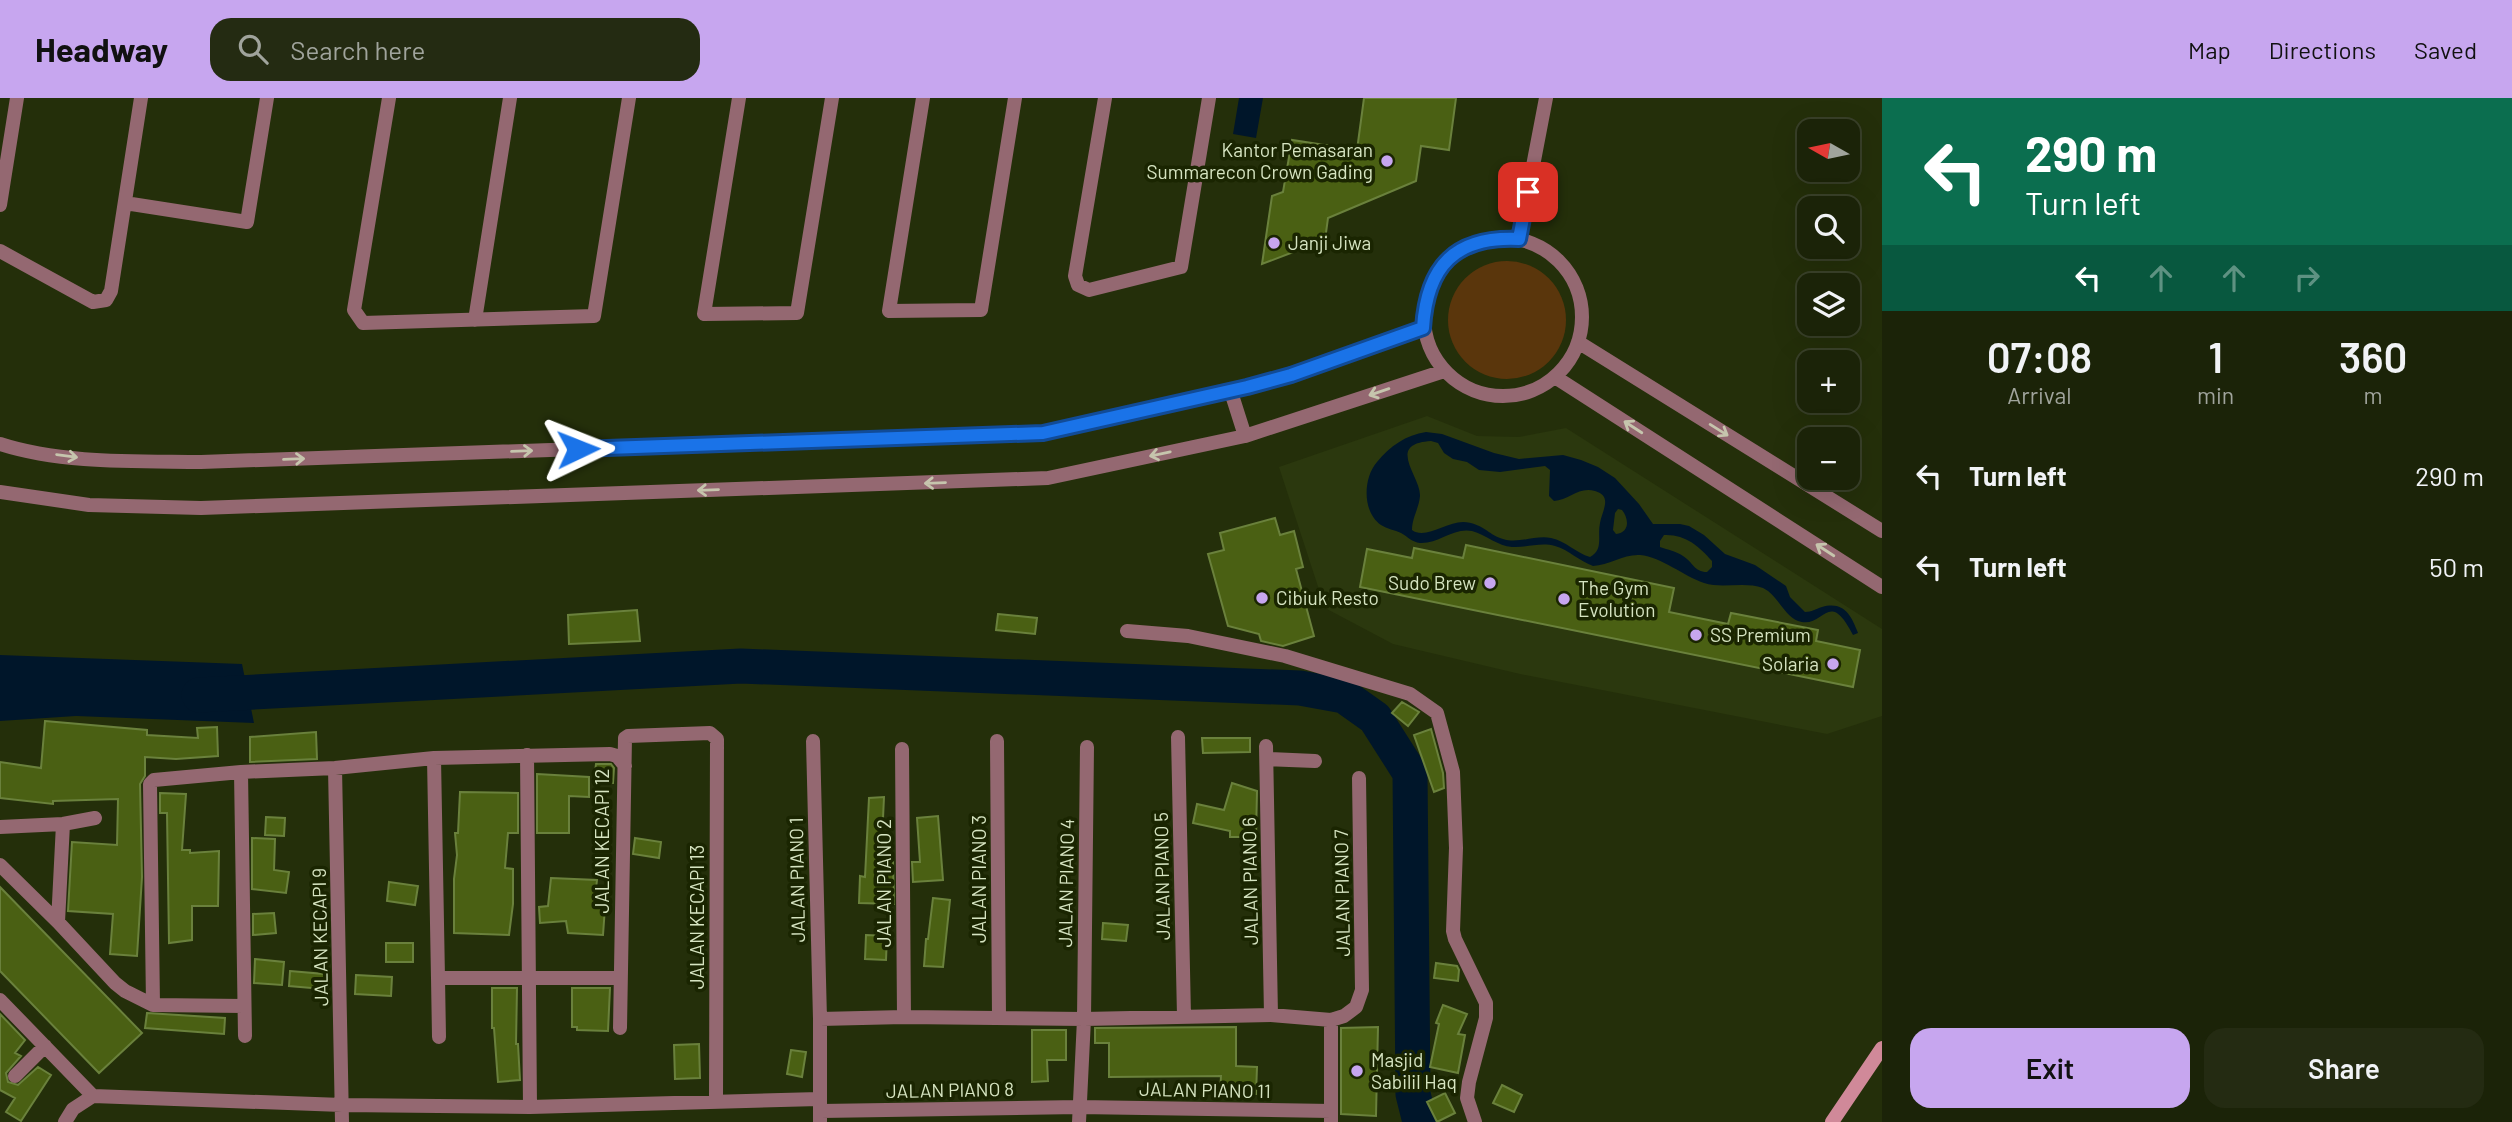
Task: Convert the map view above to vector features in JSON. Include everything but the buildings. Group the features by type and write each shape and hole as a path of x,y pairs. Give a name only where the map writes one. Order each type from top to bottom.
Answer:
{"street":[{"path":"0,205 17,98"},
{"path":"0,251 93,302 106,300 111,291 141,98"},
{"path":"125,203 247,222 267,98"},
{"path":"389,98 354,310 363,323 594,316 629,98"},
{"path":"475,320 510,98"},
{"path":"739,98 704,314 796,313 832,98"},
{"path":"923,98 889,311 981,310 1015,98"},
{"path":"1105,98 1075,276 1078,285 1089,290 1181,267 1209,98"},
{"path":"1519,239 1546,98"},
{"path":"1494,237 1519,239 1544,248 1564,266 1577,289 1583,315 1578,342 1569,361 1555,377 1529,393 1498,397 1468,389 1444,371 1431,351 1423,328 1424,303 1433,279 1448,259 1469,244 1494,237"},
{"path":"0,444 13,449 93,460 201,463 1043,433 1231,392 1291,375 1423,328"},
{"path":"1578,342 1882,531"},
{"path":"0,492 89,505 201,508 1048,478 1245,436 1444,371"},
{"path":"1555,377 1882,587"},
{"path":"1231,392 1245,436"},
{"path":"1127,631 1188,636 1285,656 1410,694 1437,713 1453,772 1456,848 1453,931 1486,1003 1486,1018 1468,1082 1467,1098 1475,1122"},
{"name":"JALAN KECAPI 13","path":"625,766 624,741 628,736 713,734 717,738 716,1101"},
{"name":"JALAN PIANO 5","path":"1178,737 1184,1016"},
{"name":"JALAN PIANO 1","path":"813,741 820,1111"},
{"name":"JALAN PIANO 3","path":"997,741 999,1017"},
{"name":"JALAN PIANO 4","path":"1079,1122 1087,747"},
{"name":"JALAN PIANO 2","path":"902,749 904,1017"},
{"name":"JALAN PIANO 6","path":"1271,1015 1266,753 1315,761"},
{"name":"JALAN KECAPI 12","path":"153,1004 150,784 154,780 241,772 335,768 434,758 610,754 617,756 625,766 621,1028"},
{"path":"527,755 530,1107"},
{"path":"434,758 439,1037"},
{"name":"JALAN KECAPI 9","path":"335,768 342,1122"},
{"path":"241,772 244,1036"},
{"name":"JALAN PIANO 7","path":"1331,1020 1344,1016 1356,1007 1362,990 1359,778"},
{"path":"0,827 63,824 94,818"},
{"path":"58,922 63,824"},
{"path":"0,865 125,991 153,1004 244,1006"},
{"path":"438,978 620,978"},
{"path":"0,1000 93,1096 73,1109 65,1122"},
{"path":"820,1019 1083,1019 1271,1015 1331,1020 1331,1116"},
{"path":"15,1076 45,1046"},
{"path":"1832,1122 1882,1048"},
{"name":"JALAN PIANO 8","path":"93,1096 342,1105 530,1107 716,1101 820,1111 1079,1107"},
{"name":"JALAN PIANO 11","path":"1079,1107 1331,1116"}],"shaded area":[{"path":"1507,261 1530,266 1549,278 1561,297 1566,320 1561,343 1549,362 1530,374 1507,379 1484,374 1465,362 1453,343 1448,320 1453,297 1465,278 1484,266"},
{"path":"1427,416 1477,436 1519,437 1566,428 1882,629 1882,716 1827,734 1520,674 1393,644 1325,608 1279,467"}],"water":[{"path":"1239,98 1263,98 1256,138 1233,134"},
{"path":"1426,432 1442,434 1519,459 1563,455 1598,467 1615,478 1653,524 1689,526 1704,535 1725,554 1755,565 1786,586 1790,597 1805,612 1830,606 1846,611 1858,633 1853,635 1838,613 1831,611 1814,620 1798,621 1763,588 1704,583 1648,556 1628,556 1593,566 1555,546 1507,546 1465,530 1427,543 1415,542 1375,519 1368,504 1367,486 1372,469 1387,451 1399,442","holes":["1417,443 1438,443 1444,453 1453,459 1467,462 1479,470 1500,472 1545,466 1550,470 1549,496 1554,501 1584,490 1600,493 1604,496 1605,504 1597,551 1590,557 1551,538 1509,540 1475,524 1463,522 1423,533 1412,530 1420,496 1408,454 1410,448","1618,509 1622,510 1627,521 1624,531 1616,534 1613,530","1664,535 1685,539 1697,546 1712,561 1712,567 1707,572 1699,570 1680,554 1660,547"]},
{"path":"0,655 242,664 254,723 76,716 0,721"}],"waterway":[{"path":"199,695 741,666 1300,688 1344,696 1375,718 1410,773 1413,1094 1420,1122"}],"place":[{"name":"Kantor Pemasaran Summarecon Crown Gading","path":"1387,161"},
{"name":"Janji Jiwa","path":"1274,243"},
{"name":"Sudo Brew","path":"1490,583"},
{"name":"Cibiuk Resto","path":"1262,598"},
{"name":"The Gym Evolution","path":"1564,599"},
{"name":"SS Premium","path":"1696,635"},
{"name":"Solaria","path":"1833,664"},
{"name":"Masjid Sabilil Haq","path":"1357,1071"}],"route":[{"path":"578,449 1043,433 1231,392 1291,375 1423,328 1424,303 1433,279 1448,259 1469,244 1494,237 1519,239 1528,192"}]}
